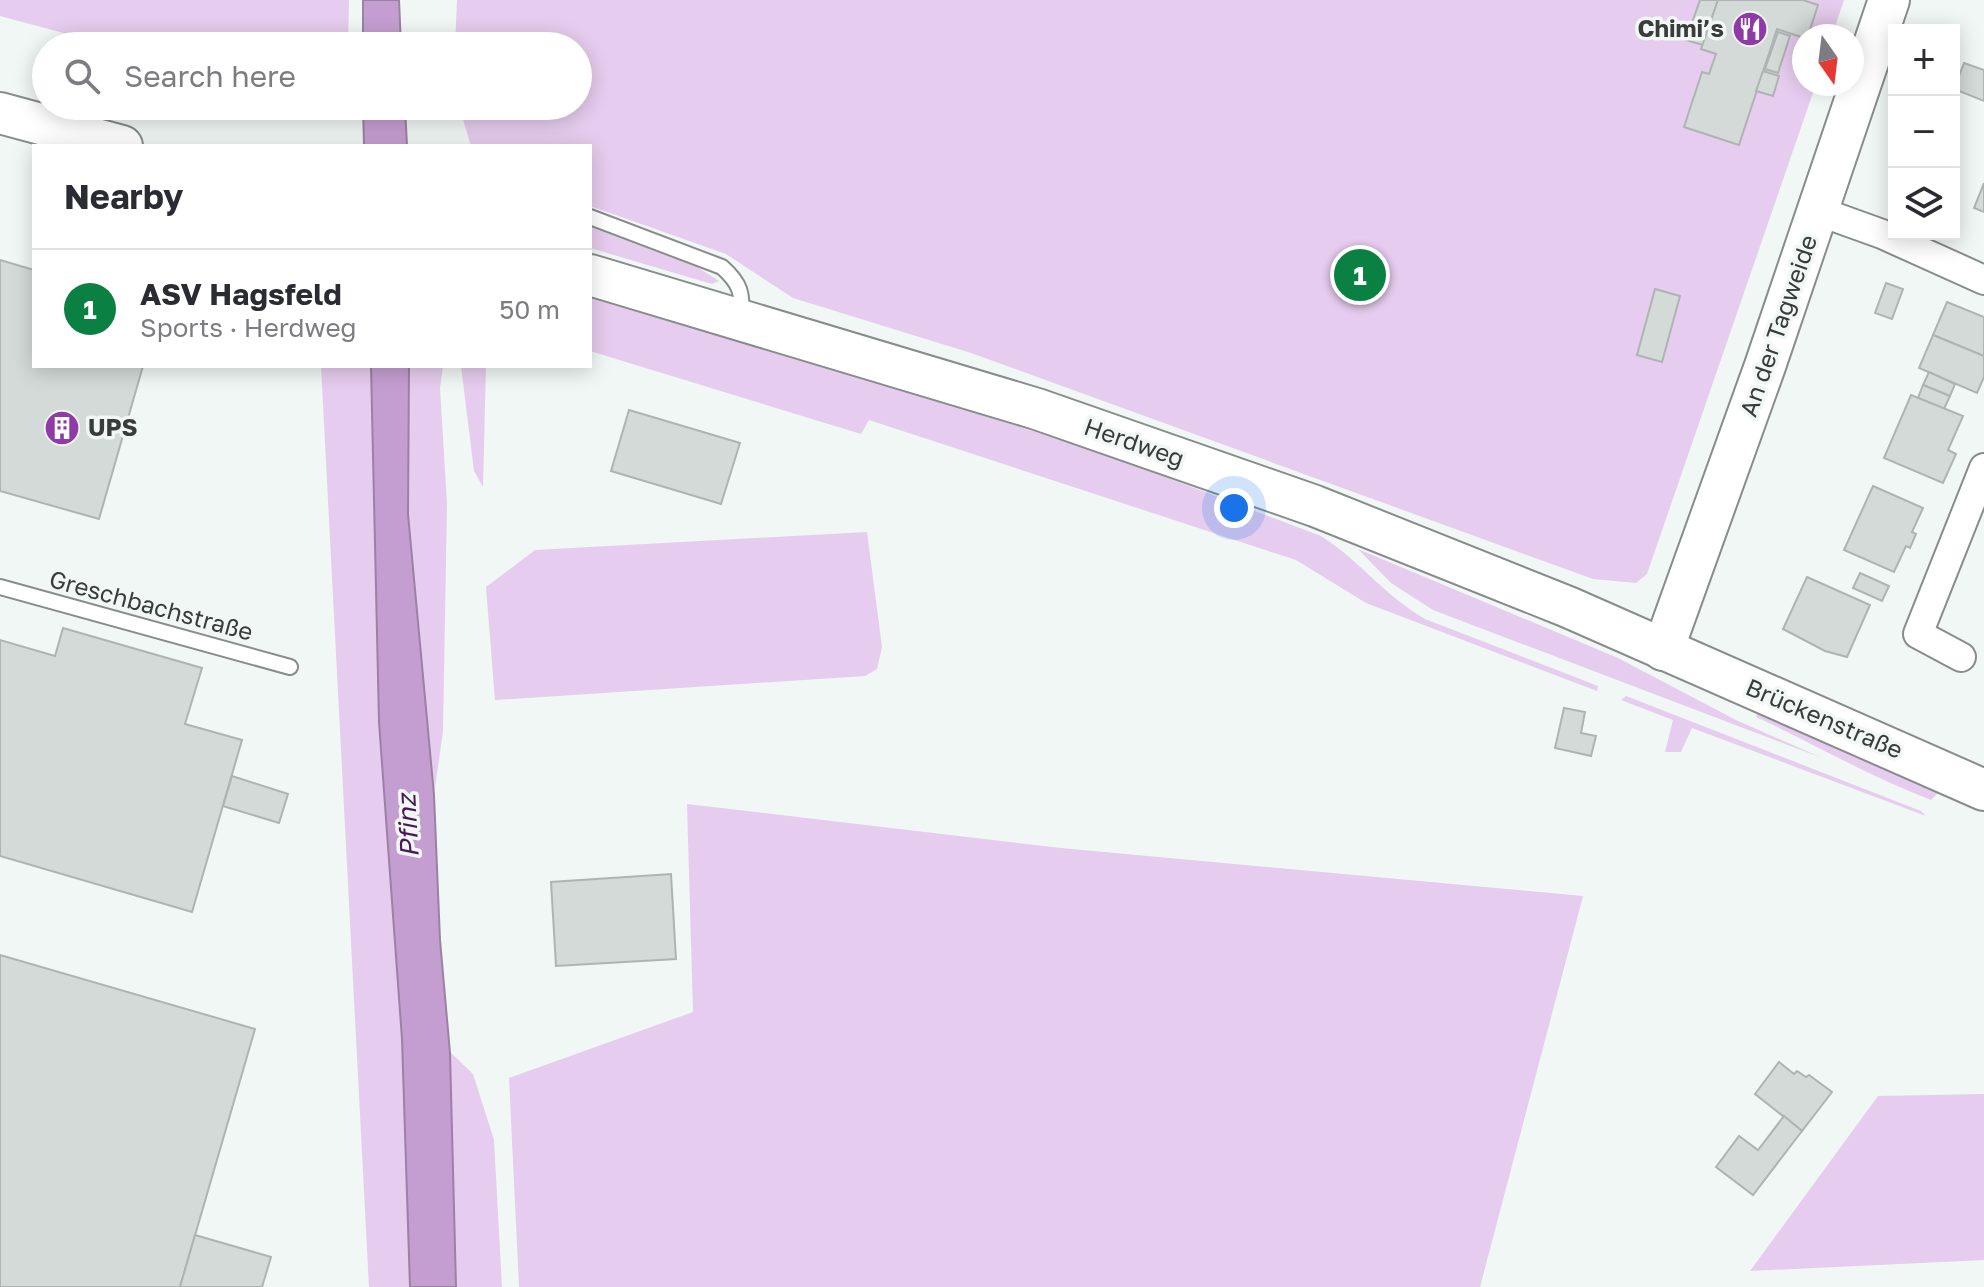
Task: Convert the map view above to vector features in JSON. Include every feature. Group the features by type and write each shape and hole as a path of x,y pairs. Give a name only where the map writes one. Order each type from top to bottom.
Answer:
{"main road":[{"name":"An der Tagweide","path":"1663,650 1889,0"},
{"path":"0,113 115,144"},
{"name":"Herdweg","path":"592,276 741,317 1037,409 1315,506 1568,607 1663,650"},
{"name":"Brückenstraße","path":"1663,650 1984,790"}],"street":[{"path":"1818,211 1882,234 1984,280"},
{"path":"1961,657 1918,634 1984,468"}],"lane":[{"path":"592,218 722,267 739,282 743,296 741,317"},
{"name":"Greschbachstraße","path":"0,587 290,667"}],"shaded area":[{"path":"0,0 349,0 348,32 60,32 0,16"},
{"path":"457,0 1844,0 1836,24 1792,24 1792,96 1812,96 1647,574 1636,583 1593,579 971,353 793,298 726,254 592,207 592,144 470,144 463,120 592,120 592,32 456,32"},
{"path":"592,228 697,267 719,281 712,284 592,249"},
{"path":"592,298 881,382 1118,459 1321,536 1397,600 1425,619 1598,686 1597,691 1366,603 1296,560 869,420 861,434 592,352"},
{"path":"321,368 443,368 440,388 447,504 443,731 434,795 440,940 450,1052 473,1074 494,1140 502,1287 369,1287"},
{"path":"461,368 486,368 483,487 474,471"},
{"path":"867,532 882,647 877,669 865,676 495,700 486,587 535,550"},
{"path":"1358,549 1618,658 1736,720 1822,758 1433,610 1391,583"},
{"path":"1626,696 1921,811 1926,816 1692,728 1681,752 1665,752 1673,720 1621,700"},
{"path":"1757,714 1918,777 1938,793 1931,800 1908,791 1756,717"},
{"path":"687,804 1061,848 1583,896 1480,1287 519,1287 509,1078 693,1012"},
{"path":"1984,1094 1984,1260 1750,1271 1878,1096"}],"water":[{"path":"363,0 399,0 400,32 363,32"},
{"path":"363,120 406,120 407,144 364,144"},
{"name":"Pfinz","path":"371,368 409,368 408,514 434,795 440,940 450,1053 456,1287 410,1287 402,1039 379,722"}],"building":[{"path":"1700,0 1718,0 1703,45 1686,40"},
{"path":"1718,0 1803,0 1818,5 1812,24 1792,24 1792,34 1777,29 1739,145 1684,127 1702,72 1709,74 1716,54 1701,49"},
{"path":"1778,32 1790,36 1778,73 1765,69"},
{"path":"1964,63 1984,70 1984,101 1960,91 1960,73"},
{"path":"1763,71 1779,76 1773,96 1756,91"},
{"path":"1984,183 1984,212 1974,208"},
{"name":"UPS","path":"0,260 32,269 32,368 142,368 99,519 0,491"},
{"path":"1886,283 1903,289 1892,319 1875,313"},
{"path":"1655,289 1680,296 1662,362 1637,355"},
{"path":"1947,302 1984,317 1984,356 1933,335"},
{"path":"1933,335 1984,356 1984,377 1977,393 1919,368"},
{"path":"1929,372 1955,384 1950,396 1923,385"},
{"path":"1923,385 1950,396 1944,409 1918,398"},
{"path":"1911,395 1963,416 1948,450 1956,454 1943,483 1884,458"},
{"path":"629,410 740,443 721,504 611,471"},
{"path":"1873,486 1923,508 1912,532 1916,534 1910,548 1906,546 1894,572 1844,550"},
{"path":"1860,573 1889,586 1882,601 1853,588"},
{"path":"1807,577 1870,605 1847,657 1825,651 1783,629"},
{"path":"63,628 202,668 185,724 242,740 192,912 0,856 0,640 55,656"},
{"path":"1564,708 1585,712 1581,733 1596,736 1591,756 1555,748"},
{"path":"232,776 288,794 279,823 223,806"},
{"path":"671,874 676,959 556,966 551,882"},
{"path":"0,955 255,1029 180,1287 0,1287"},
{"path":"1779,1062 1794,1074 1797,1071 1806,1077 1809,1075 1832,1092 1802,1131 1755,1094"},
{"path":"1784,1116 1802,1131 1753,1195 1716,1167 1739,1136 1758,1150"},
{"path":"195,1235 271,1257 262,1287 180,1287"}],"place":[{"name":"Chimi’s","path":"1750,29"},
{"name":"ASV Hagsfeld","path":"1360,275"},
{"name":"UPS","path":"62,428"}]}
